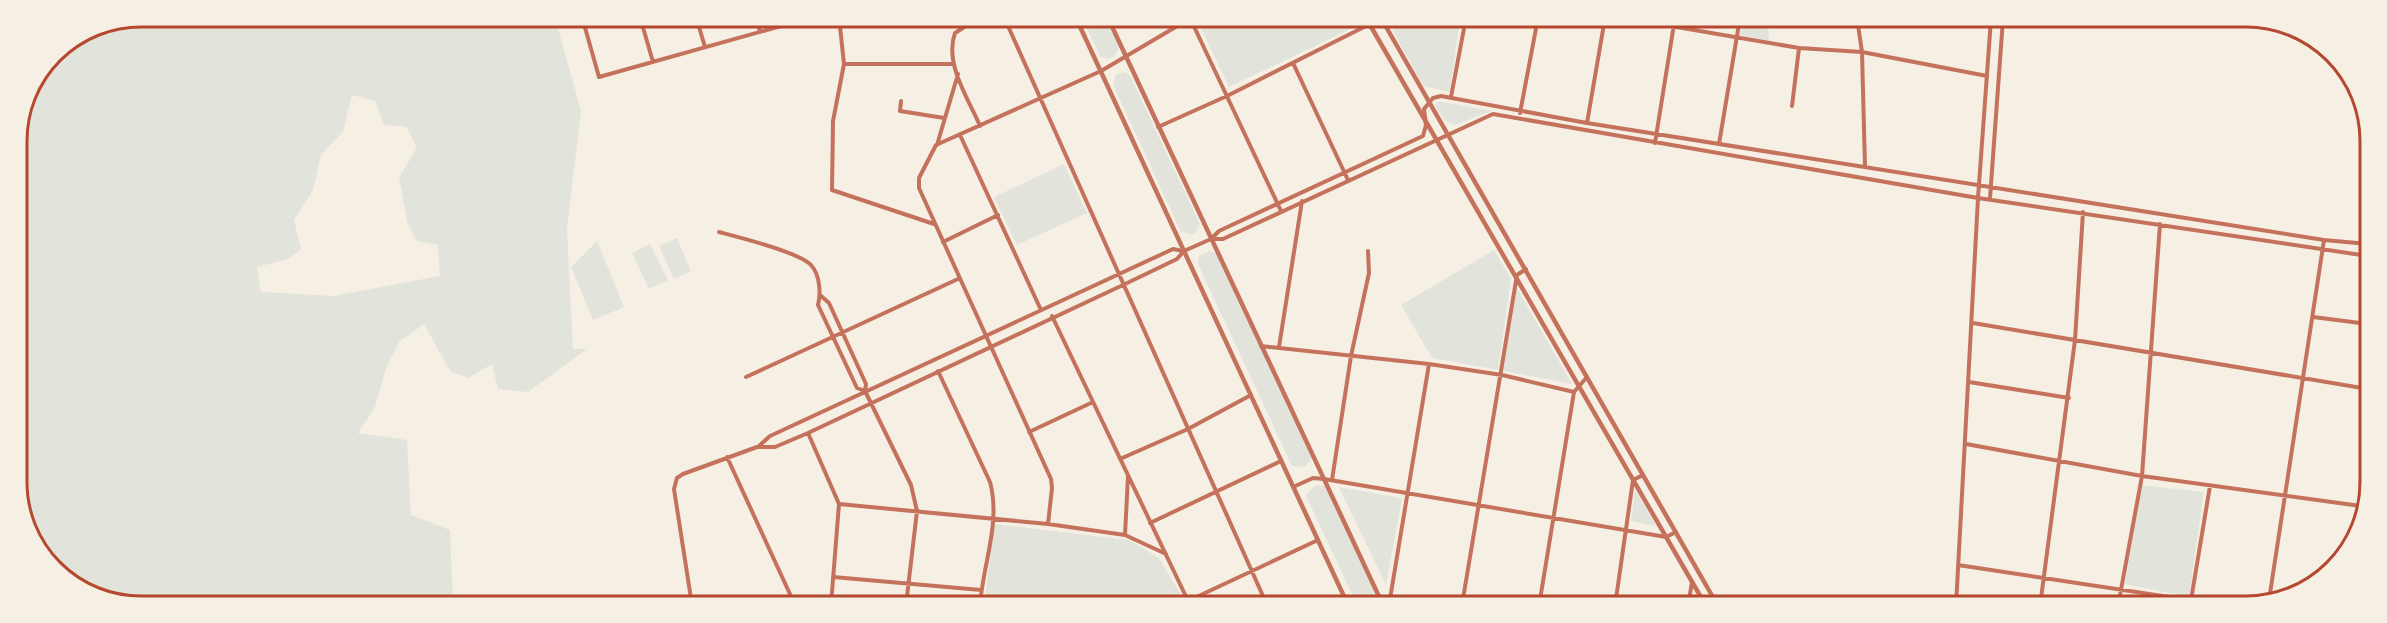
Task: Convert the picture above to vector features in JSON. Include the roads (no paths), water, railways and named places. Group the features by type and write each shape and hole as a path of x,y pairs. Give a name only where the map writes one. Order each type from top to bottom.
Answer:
{"street":[{"path":"585,27 599,77 778,27"},
{"path":"643,27 653,62"},
{"path":"699,27 705,47"},
{"path":"759,27 760,32"},
{"path":"840,27 844,64 833,121 832,190 935,224"},
{"path":"963,27 958,30 952,40 953,64 980,126"},
{"path":"1008,27 1263,596"},
{"path":"1080,27 1344,596"},
{"path":"1112,27 1379,596"},
{"path":"936,146 1101,71 1175,27"},
{"path":"1194,27 1281,211"},
{"path":"1158,127 1227,96 1364,27"},
{"path":"1372,27 1700,596"},
{"path":"1386,27 1712,596"},
{"path":"1451,97 1464,27"},
{"path":"1520,114 1536,27"},
{"path":"1587,123 1603,27"},
{"path":"1655,143 1674,27 1799,48 1862,52 1987,76"},
{"path":"1719,144 1739,27"},
{"path":"1858,27 1862,52 1865,168"},
{"path":"1956,596 1978,198 1990,27"},
{"path":"1990,198 2002,27"},
{"path":"1792,106 1799,48"},
{"path":"1293,63 1348,180"},
{"path":"844,64 953,64"},
{"path":"958,74 936,146 919,178 919,188 958,279 1051,479 1048,524"},
{"path":"690,596 674,489 677,478 727,457 758,447 775,447 807,433 1177,259 1184,251 1211,239 1220,231 1423,136 1426,125 1424,109 1428,102 1441,96 1655,143 1978,198 2360,255"},
{"path":"901,101 900,111 944,118"},
{"path":"1211,239 1223,238 1493,114 1520,114 1657,132 1865,168 2324,240 2360,243"},
{"path":"960,135 1041,310"},
{"path":"1280,347 1302,201"},
{"path":"2041,596 2069,398 2083,212"},
{"path":"943,242 998,215"},
{"path":"2120,596 2142,476 2160,224"},
{"path":"719,232 764,244 810,263 816,273 820,293 818,306 857,388 865,391"},
{"path":"2270,593 2324,240"},
{"path":"758,447 770,435 1173,249 1184,251"},
{"path":"1332,480 1351,356 1369,266 1368,250"},
{"path":"1464,596 1517,275 1526,269"},
{"path":"746,377 958,279"},
{"path":"820,293 829,303 866,384 865,391 911,484 917,511 907,596"},
{"path":"1052,316 1186,596"},
{"path":"2313,316 2360,323"},
{"path":"1972,323 2151,355 2302,376 2360,387"},
{"path":"1261,346 1429,364 1502,375 1574,392"},
{"path":"1390,596 1429,364"},
{"path":"938,371 990,482 994,498 994,519 981,596"},
{"path":"1541,596 1574,392 1587,377"},
{"path":"1969,382 2069,398"},
{"path":"1120,459 1188,429 1251,395"},
{"path":"1029,432 1093,402"},
{"path":"807,433 839,504 832,596"},
{"path":"1965,444 2142,476 2358,506"},
{"path":"727,457 791,596"},
{"path":"1150,523 1281,461"},
{"path":"1125,535 1128,475"},
{"path":"1633,480 1643,475"},
{"path":"1293,487 1313,477 1666,537 1676,532"},
{"path":"1616,596 1633,480"},
{"path":"2192,596 2210,485"},
{"path":"839,504 1048,524 1125,535 1166,554"},
{"path":"1203,596 1318,540"},
{"path":"1958,565 2166,596"},
{"path":"833,577 981,590"},
{"path":"1690,596 1692,581"}]}
